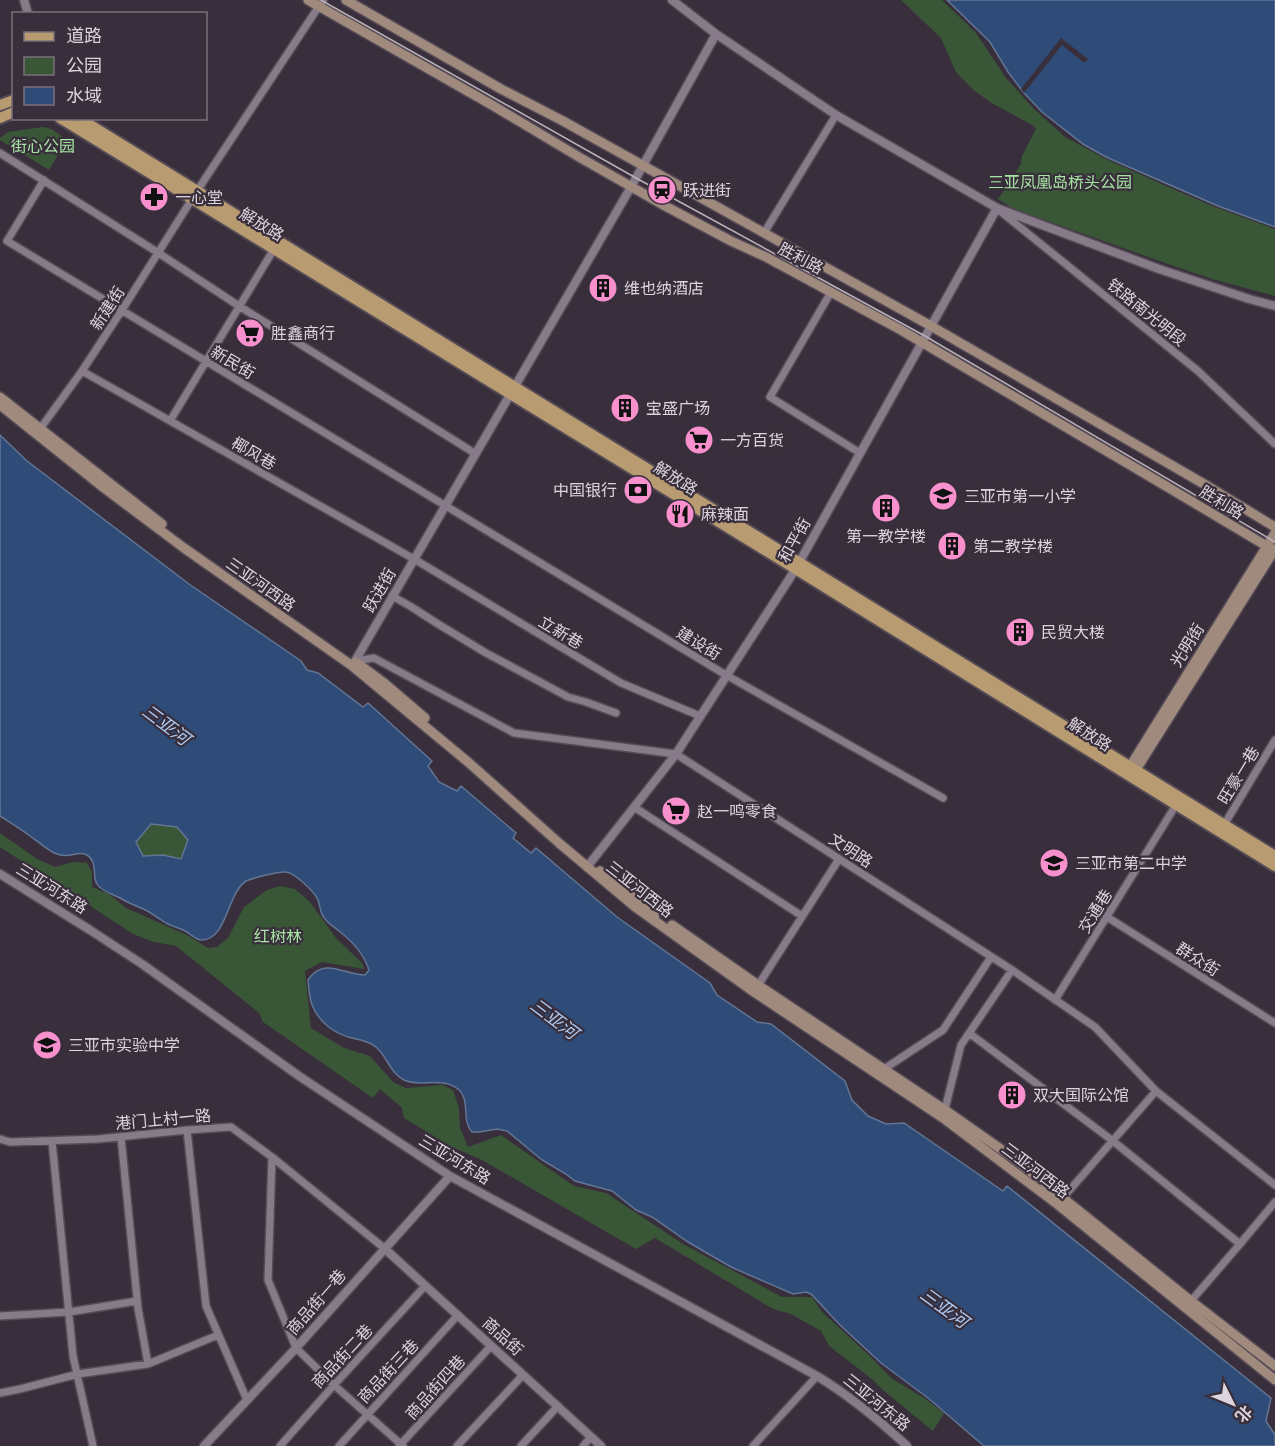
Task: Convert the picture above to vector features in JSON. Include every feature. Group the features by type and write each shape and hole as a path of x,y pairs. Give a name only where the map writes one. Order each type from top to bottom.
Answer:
{"main road":[{"name":"胜利路","path":"308,0 321,3 631,187 922,342 1273,549"},
{"name":"胜利路","path":"346,0 501,89 563,121 931,326 1275,527"},
{"name":"解放路","path":"64,120 195,195 1131,772 1275,856"},
{"name":"解放路","path":"82,120 274,249 513,391"},
{"name":"三亚河西路","path":"0,398 186,543 355,661 409,705 589,865"},
{"name":"三亚河西路","path":"0,405 95,482 184,548 351,665 589,865 756,988 1012,1157 1060,1201 1275,1380"},
{"name":"光明街","path":"1131,772 1273,549 1275,532"},
{"name":"解放路","path":"1131,772 1176,805 1275,866"},
{"name":"三亚河西路","path":"1060,1201 1275,1366"}],"street":[{"path":"672,0 716,34 837,115 997,208 1159,269 1275,306"},
{"name":"新建街","path":"40,429 82,371 321,3"},
{"name":"跃进街","path":"355,661 631,187 716,34"},
{"path":"764,233 837,115"},
{"path":"0,153 476,454"},
{"name":"新民街","path":"44,180 7,241 445,506"},
{"name":"和平街","path":"589,865 676,754 797,566 997,208"},
{"name":"铁路南光明段","path":"997,208 1198,371 1275,444"},
{"path":"170,421 274,249"},
{"path":"831,292 770,397 860,453"},
{"name":"椰风巷","path":"82,371 414,559"},
{"name":"建设街","path":"445,506 726,675 943,798"},
{"name":"立新巷","path":"414,559 621,683 700,716"},
{"path":"392,596 486,653 552,689 615,713"},
{"name":"文明路","path":"355,661 374,658 514,733 676,754 1012,970 1095,1027 1156,1091 1275,1185"},
{"name":"旺豪一巷","path":"1224,825 1275,740"},
{"name":"交通巷","path":"1055,1000 1176,805"},
{"path":"634,807 802,916"},
{"path":"756,988 839,859"},
{"name":"三亚河东路","path":"0,874 142,964 299,1076 450,1176 817,1376 860,1406 903,1444"},
{"name":"群众街","path":"1107,917 1275,1023"},
{"path":"880,1071 943,1030 991,957"},
{"path":"944,1114 961,1045 1012,970"},
{"path":"969,1033 1113,1141 1240,1244"},
{"path":"1060,1201 1156,1091"},
{"name":"港门上村一路","path":"0,1139 10,1142 98,1139 231,1127 272,1157 384,1248"},
{"path":"187,1130 206,1306 247,1400"},
{"path":"121,1137 137,1301 148,1364"},
{"path":"52,1141 73,1356 93,1446"},
{"path":"272,1157 268,1280 296,1348 401,1445"},
{"name":"商品街一巷","path":"204,1446 296,1348 450,1176"},
{"path":"1191,1301 1275,1202"},
{"name":"商品街","path":"384,1248 601,1446"},
{"name":"商品街二巷","path":"280,1446 426,1286"},
{"path":"0,1316 69,1312 137,1301"},
{"name":"商品街三巷","path":"339,1446 458,1315"},
{"path":"0,1393 78,1374 148,1364 218,1335"},
{"name":"商品街四巷","path":"401,1445 491,1346"},
{"path":"458,1446 523,1375"},
{"path":"753,1446 817,1376"},
{"path":"521,1446 558,1406"},
{"path":"583,1446 591,1437"}],"green space":[{"name":"三亚凤凰岛桥头公园","path":"901,0 942,0 976,33 1006,78 1034,109 1065,137 1157,182 1275,229 1275,296 1168,264 1014,209 998,199 1021,164 1022,156 1036,129 971,88 956,72 941,38"},
{"name":"街心公园","path":"43,127 52,129 67,140 49,170 0,140 8,132"},
{"path":"151,823 177,827 188,840 181,859 163,855 143,856 136,842"},
{"name":"红树林","path":"0,833 37,859 55,867 73,862 87,863 92,872 92,887 109,894 126,908 187,935 208,948 217,947 228,938 244,907 267,890 280,886 295,889 310,902 336,938 363,964 364,969 322,962 305,971 311,1028 344,1048 370,1056 393,1082 406,1088 443,1085 453,1090 459,1108 460,1128 468,1147 501,1135 574,1186 606,1193 683,1244 782,1297 812,1297 822,1312 891,1378 944,1413 933,1431 829,1346 821,1331 791,1314 773,1309 655,1238 636,1249 404,1118 402,1108 380,1089 373,1098 263,1022 259,1013 176,946 154,942 133,934 0,847"}],"water":[{"path":"947,0 1275,0 1275,227 1218,206 1106,157 1083,144 1042,112 1024,93 990,42"},
{"name":"三亚河","path":"0,435 27,461 189,584 301,661 307,670 318,673 363,707 368,703 432,761 428,766 439,782 457,791 461,786 516,833 513,838 531,853 536,848 617,917 710,983 717,995 757,1022 771,1024 845,1081 852,1100 868,1116 886,1124 904,1123 1003,1191 1007,1186 1271,1398 1266,1421 1275,1435 1275,1446 984,1446 928,1398 881,1363 811,1294 806,1292 793,1294 731,1267 688,1242 652,1217 636,1210 612,1191 575,1181 542,1160 507,1131 497,1129 472,1132 467,1122 464,1099 458,1089 445,1083 417,1083 404,1080 396,1074 375,1046 340,1034 329,1027 313,1007 308,980 321,969 328,968 365,975 369,970 357,948 323,917 315,895 290,873 266,875 246,881 235,895 216,933 210,938 201,940 101,889 96,881 94,865 87,855 80,853 65,856 54,853 0,816","holes":["151,824 177,827 188,840 181,859 163,855 143,856 136,842"]}],"pier":[{"path":"1061,38 1088,59 1084,63 1062,45 1024,93 1021,89"}],"tram line":[{"path":"321,0 636,178 925,336 1275,542"}],"place":[{"name":"跃进街","path":"662,190"},
{"name":"一心堂","path":"154,197"},
{"name":"维也纳酒店","path":"603,288"},
{"name":"胜鑫商行","path":"250,333"},
{"name":"宝盛广场","path":"625,408"},
{"name":"一方百货","path":"699,440"},
{"name":"中国银行","path":"638,490"},
{"name":"三亚市第一小学","path":"943,496"},
{"name":"第一教学楼","path":"886,508"},
{"name":"麻辣面","path":"680,514"},
{"name":"第二教学楼","path":"952,546"},
{"name":"民贸大楼","path":"1020,632"},
{"name":"赵一鸣零食","path":"676,811"},
{"name":"三亚市第二中学","path":"1054,863"},
{"name":"三亚市实验中学","path":"47,1045"},
{"name":"双大国际公馆","path":"1012,1095"}]}
